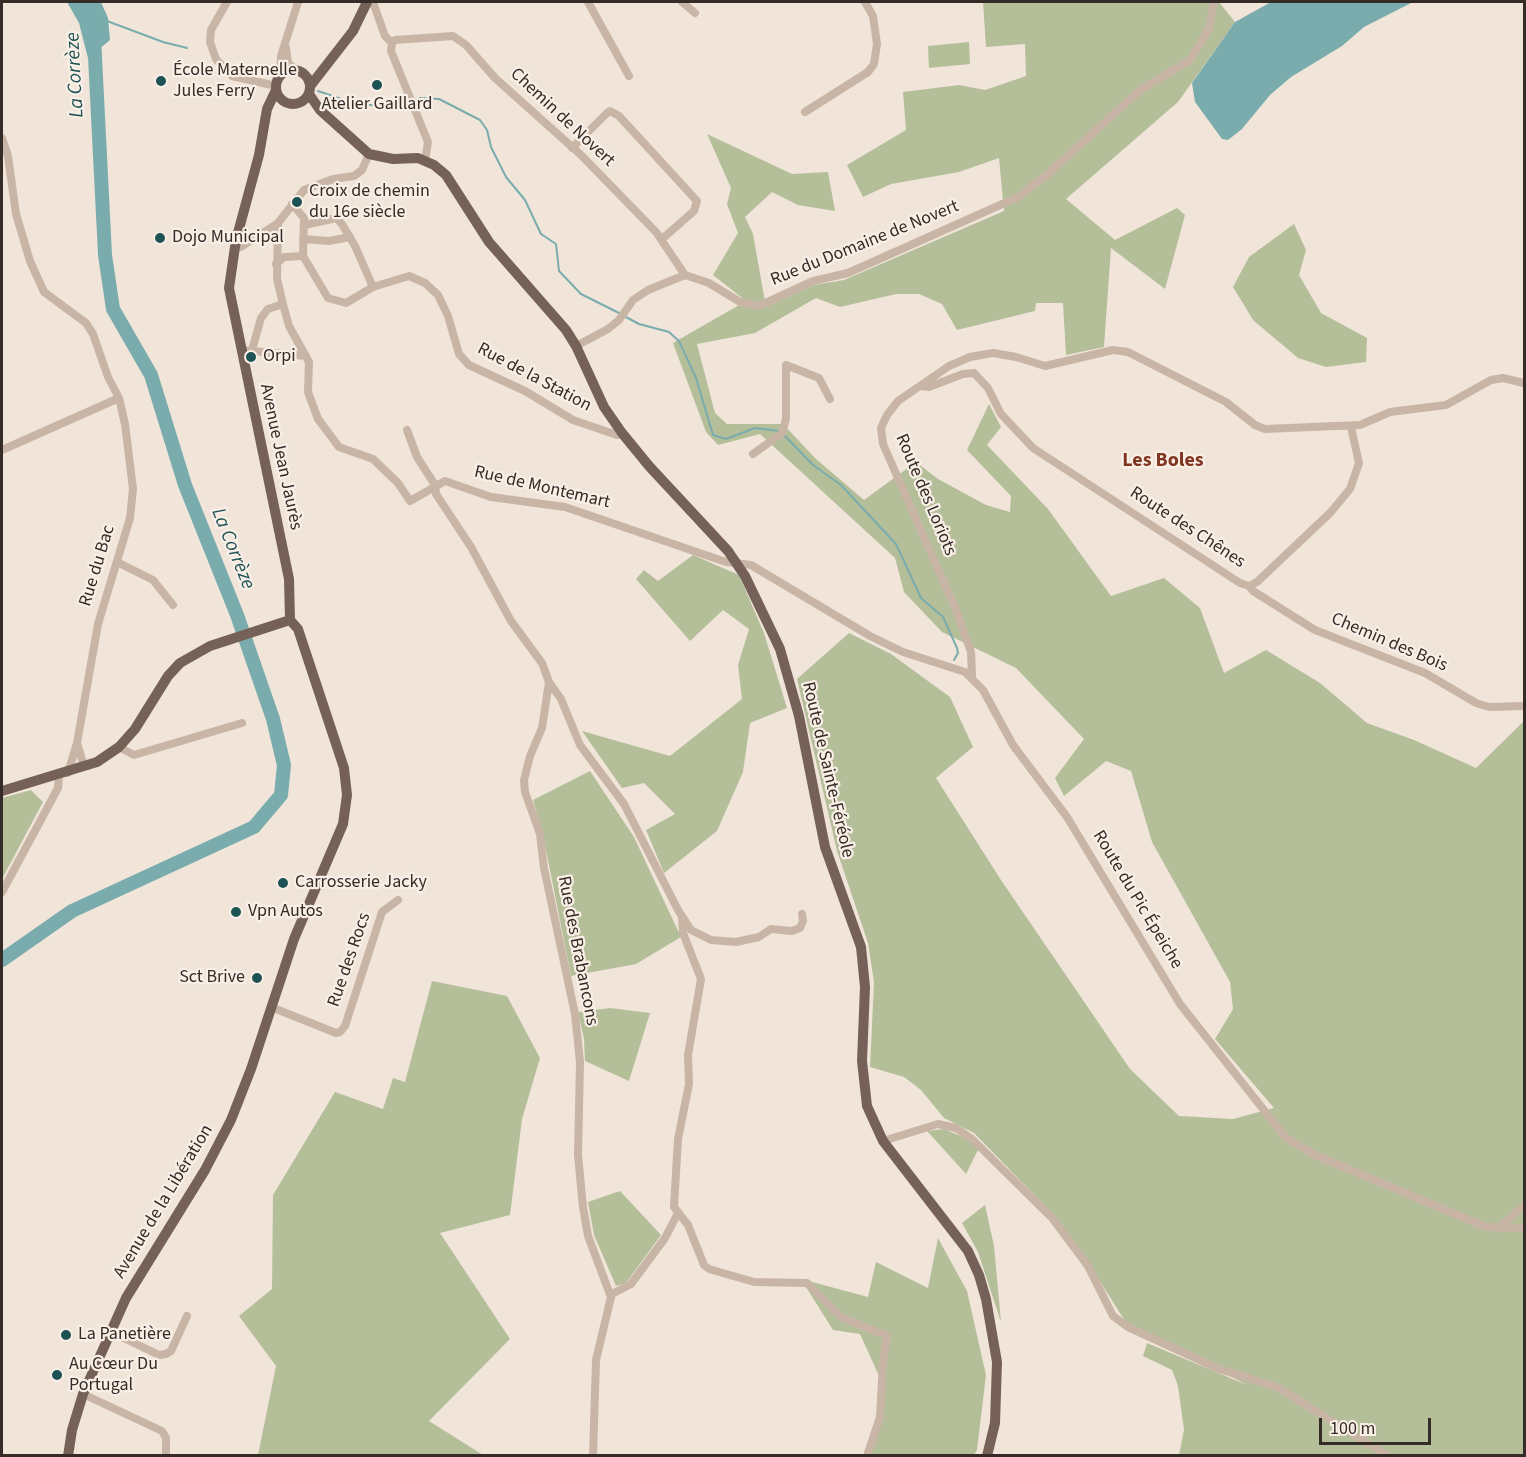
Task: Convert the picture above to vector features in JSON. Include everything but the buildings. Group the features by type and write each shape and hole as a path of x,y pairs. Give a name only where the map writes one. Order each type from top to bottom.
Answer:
{"main road":[{"path":"299,104 352,31 366,2"},
{"path":"286,103 279,98 277,84 299,71 326,64"},
{"path":"299,71 320,110 369,154 425,160"},
{"name":"Avenue Jean Jaurès","path":"277,84 267,109 267,122 235,246 229,288 246,350 289,579 290,620 298,629 335,737 344,768 347,795"},
{"path":"267,122 280,105 286,103 320,110"},
{"name":"Route de Sainte-Féréole","path":"425,160 446,175 489,242 551,311 576,346 604,406 622,433 737,563 780,649 799,716 825,847 861,947 865,987 863,1087 874,1125 883,1141 955,1231 979,1275 991,1321 997,1362 995,1423 987,1455"},
{"path":"2,791 64,774 97,762 119,747 135,729 168,676 180,663 210,646 276,622 290,620"},
{"name":"Avenue de la Libération","path":"68,1455 72,1430 83,1394 126,1298 155,1247 217,1149 244,1088 294,939 336,847 344,824 347,795"}],"street":[{"path":"227,2 211,30 210,42 216,59 232,76 277,84"},
{"name":"Avenue Jean Jaurès","path":"277,84 280,60 298,2"},
{"path":"366,2 374,5 386,36 392,43 391,51 428,142 425,160"},
{"path":"588,2 629,76"},
{"path":"682,2 695,13"},
{"path":"804,112 868,72 874,64 877,44 873,16 865,2"},
{"name":"Rue du Domaine de Novert","path":"685,274 709,283 740,302 759,306 813,281 848,273 1018,197 1058,166 1140,90 1190,60 1209,29 1214,2"},
{"name":"Chemin de Novert","path":"392,43 394,40 430,37 453,36 458,39 495,78 572,147 662,239 685,274"},
{"path":"285,45 288,63 299,71"},
{"path":"572,147 606,113 610,111 619,116 697,201 694,211 662,239"},
{"name":"Rue du Bac","path":"2,138 8,156 16,214 30,261 44,292 86,323 119,399 125,424 133,489 130,518 89,661 77,743 58,788 2,892"},
{"path":"235,246 247,244 278,223 304,190 333,179 354,176 362,170 369,154"},
{"path":"276,264 284,257 303,256 305,225 300,211 292,204"},
{"path":"305,225 336,218 350,237 373,287"},
{"path":"278,223 276,264 283,304 289,326 309,362 308,392 318,419 339,447 373,459 398,483 410,501 435,485"},
{"path":"303,239 329,241 350,237"},
{"name":"Rue de la Station","path":"303,256 328,298 342,304 373,287 409,276 425,283 438,295 448,316 459,354 468,365 525,391 573,420 617,435 622,433"},
{"path":"576,346 619,320 625,311 648,290 685,274"},
{"path":"283,304 268,309 261,318 246,350 306,356"},
{"name":"Route des Loriots","path":"972,676 971,651 957,610 883,444 881,428 887,415 898,401 949,366 970,357 993,353 1046,366 1113,350 1128,352 1226,402 1255,425 1265,429 1351,427 1390,412 1446,405 1491,380 1503,378 1524,383"},
{"path":"753,454 782,433 786,419 786,365 819,378 830,399"},
{"name":"Route des Chênes","path":"920,386 928,387 963,374 974,373 988,388 1001,414 1033,448 1240,584 1249,586 1257,582 1330,513 1350,489 1359,463 1351,427"},
{"path":"2,450 119,399"},
{"path":"407,430 417,457 435,485 436,494 471,547 511,621 542,663 549,682 561,699 580,745 624,804 682,918 691,930 711,940 736,942 759,937 771,929 800,928 803,921 802,914"},
{"name":"Rue de Montemart","path":"435,485 445,481 491,497 565,507 726,562 737,563"},
{"path":"117,562 153,580 173,605"},
{"path":"737,563 751,565 870,636 903,652 972,676"},
{"name":"Chemin des Bois","path":"1249,586 1253,591 1315,630 1425,673 1476,703 1489,708 1524,706"},
{"name":"Route du Pic Épeiche","path":"972,676 983,690 1013,745 1067,817 1180,1004 1286,1138 1315,1155 1486,1227 1524,1228"},
{"name":"Rue des Brabancons","path":"549,682 542,728 530,756 525,786 540,834 544,868 575,1014 580,1062 578,1155 583,1207 588,1236 610,1295"},
{"path":"119,747 134,755 242,723"},
{"name":"Rue du Bac","path":"77,743 84,766"},
{"name":"Rue des Rocs","path":"271,1008 336,1033 340,1032 345,1026 382,912 398,900"},
{"path":"682,918 683,933 701,979 687,1055 689,1084 678,1139 673,1187 674,1207 688,1225 704,1265 709,1269 754,1282 807,1283 841,1317 887,1336 880,1417 867,1455"},
{"path":"883,1141 938,1124 964,1133 1053,1219 1088,1266 1113,1316 1128,1327 1219,1369 1277,1387 1388,1455"},
{"path":"1497,1229 1524,1206"},
{"path":"593,1455 596,1360 610,1295 630,1284 665,1238 678,1213"},
{"path":"111,1332 159,1355 166,1354 171,1351 188,1316"},
{"path":"83,1394 162,1431 166,1438 166,1455"}],"green space":[{"path":"983,2 1219,2 1235,22 1178,102 1066,199 1115,240 1177,208 1185,215 1165,289 1111,248 1104,347 1066,355 1063,303 1036,303 1035,311 957,330 942,304 919,294 896,294 840,307 816,298 755,333 697,344 715,413 727,424 783,424 815,458 864,500 916,462 938,479 986,505 1010,512 1011,496 967,450 989,404 1001,427 987,445 1048,509 1111,596 1164,578 1200,608 1224,673 1266,650 1320,683 1367,723 1414,740 1476,768 1524,721 1524,1455 1179,1455 1184,1430 1178,1386 1172,1370 1143,1356 1147,1343 1247,1385 1125,1321 1082,1253 1043,1204 974,1133 944,1118 921,1090 904,1077 870,1067 874,982 868,943 837,851 797,679 849,633 891,654 950,697 973,747 936,778 1001,880 1130,1069 1179,1116 1233,1119 1274,1108 1215,1039 1233,1009 1230,982 1152,842 1131,771 1106,761 1064,796 1055,778 1084,739 1016,668 942,632 904,592 895,558 760,434 718,445 706,432 673,343 746,301 713,275 738,233 727,204 731,188 707,134 792,174 828,172 835,211 798,205 772,192 745,217 753,234 766,307 814,285 844,280 1004,211 999,158 959,172 891,184 863,197 847,165 906,130 903,92 959,85 985,90 1026,76 1025,44 986,47"},
{"path":"969,42 970,64 929,68 928,46"},
{"path":"1294,224 1306,250 1299,275 1321,313 1367,338 1366,362 1326,367 1298,358 1253,320 1233,287 1249,257"},
{"path":"693,555 739,575 764,633 787,708 750,723 743,772 717,831 664,873 646,830 675,814 644,783 622,788 582,731 670,756 742,699 738,665 749,629 723,610 690,641 636,579 644,570 658,581"},
{"path":"590,771 634,837 681,937 636,964 571,976 543,835 533,800"},
{"path":"31,790 43,802 2,879 2,798"},
{"path":"432,981 507,996 540,1058 522,1119 510,1215 440,1233 510,1339 429,1421 483,1455 258,1455 276,1366 239,1316 272,1289 273,1195 335,1092 383,1109 393,1078 405,1082"},
{"path":"610,1008 650,1013 629,1081 585,1061 584,1039 578,1012"},
{"path":"944,1129 968,1139 979,1148 966,1174 927,1131"},
{"path":"620,1191 661,1235 626,1283 616,1286 594,1235 588,1202"},
{"path":"985,1205 994,1246 1001,1322 978,1252 962,1223"},
{"path":"938,1238 967,1291 986,1375 977,1450 974,1455 866,1455 884,1387 860,1334 833,1330 801,1279 868,1297 876,1262 928,1288"}],"water":[{"path":"67,2 101,2 108,18 110,40 88,58 79,23"},
{"path":"1271,2 1413,2 1364,27 1342,46 1291,77 1270,95 1242,129 1228,140 1222,139 1195,102 1192,83 1235,22"}],"waterway":[{"name":"La Corrèze","path":"2,960 72,911 254,827 281,795 284,765 273,719 237,615 185,485 151,375 113,309 105,255 93,17 85,2"},
{"path":"107,21 163,42 187,48"},
{"path":"318,91 359,105 405,105 420,98 439,99 480,120 487,130 491,147 506,177 525,200 541,234 556,244 559,271 581,294 619,313"},
{"path":"624,316 639,324 669,332 679,341 696,378 713,435 726,439 755,428 779,431"},
{"path":"783,434 813,465 841,485 896,544 921,598 943,617 957,648 958,653 954,660"}],"place":[{"name":"École Maternelle Jules Ferry","path":"161,81"},
{"name":"Atelier Gaillard","path":"377,85"},
{"name":"Croix de chemin du 16e siècle","path":"297,202"},
{"name":"Dojo Municipal","path":"160,238"},
{"name":"Orpi","path":"251,357"},
{"name":"Carrosserie Jacky","path":"283,883"},
{"name":"Vpn Autos","path":"236,912"},
{"name":"Sct Brive","path":"257,978"},
{"name":"La Panetière","path":"66,1335"},
{"name":"Au Cœur Du Portugal","path":"57,1375"}],"district":[{"name":"Les Boles","path":"1163,462"}]}
